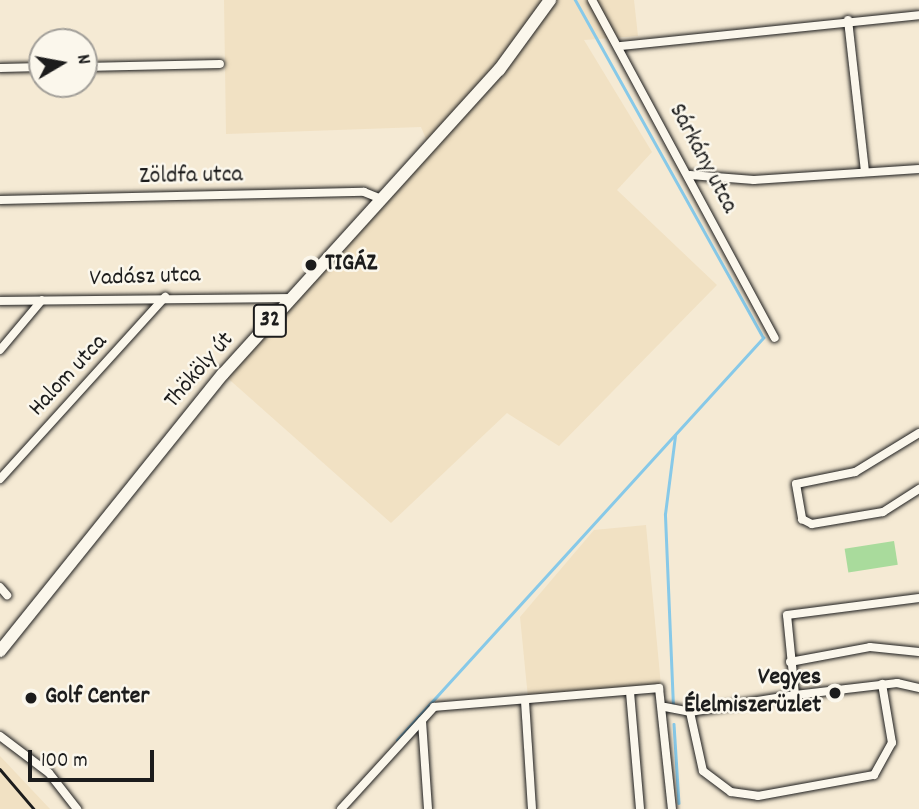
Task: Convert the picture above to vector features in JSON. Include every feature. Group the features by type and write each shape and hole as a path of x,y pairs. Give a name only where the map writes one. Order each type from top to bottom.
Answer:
{"main road":[{"name":"Thököly út","path":"0,651 290,298 499,70 551,0"}],"street":[{"name":"Sárkány utca","path":"592,0 690,175 775,338"},
{"path":"620,46 848,20 919,15"},
{"path":"848,20 865,172"},
{"path":"98,66 220,64"},
{"path":"0,68 28,67"},
{"path":"690,175 754,180 919,169"},
{"name":"Zöldfa utca","path":"0,200 363,192 381,199"},
{"name":"Vadász utca","path":"0,301 165,297 290,298"},
{"name":"Halom utca","path":"0,479 165,297"},
{"path":"0,351 41,300"},
{"path":"919,433 855,472 796,484 802,519 812,524 883,512 919,489"},
{"path":"0,587 7,595"},
{"path":"795,695 787,615 919,598"},
{"path":"790,662 870,647 919,652"},
{"path":"690,712 702,771 732,792 758,796 874,775 892,743 882,684"},
{"path":"665,706 690,712 882,684 919,688"},
{"path":"341,809 422,721 445,704 525,701 659,688 665,706 672,809"},
{"path":"630,692 640,809"},
{"path":"525,701 532,809"},
{"path":"422,721 428,809"},
{"path":"0,736 49,774 77,809"}],"shaded area":[{"path":"224,0 634,0 638,36 584,40 652,152 617,190 717,285 559,446 507,413 391,523 223,374 429,146 421,127 226,134"},
{"path":"646,525 661,686 528,698 520,617 594,530"},
{"path":"0,756 50,809 0,809"}],"green space":[{"path":"894,541 898,565 848,573 845,549"}],"waterway":[{"path":"397,740 763,338 575,0"},
{"path":"673,707 665,514 675,436"},
{"path":"674,724 679,803"}],"railway":[{"path":"0,769 34,809"}],"place":[{"name":"TIGÁZ","path":"311,265"},
{"name":"Vegyes Élelmiszerüzlet","path":"835,693"},
{"name":"Golf Center","path":"31,698"}]}
